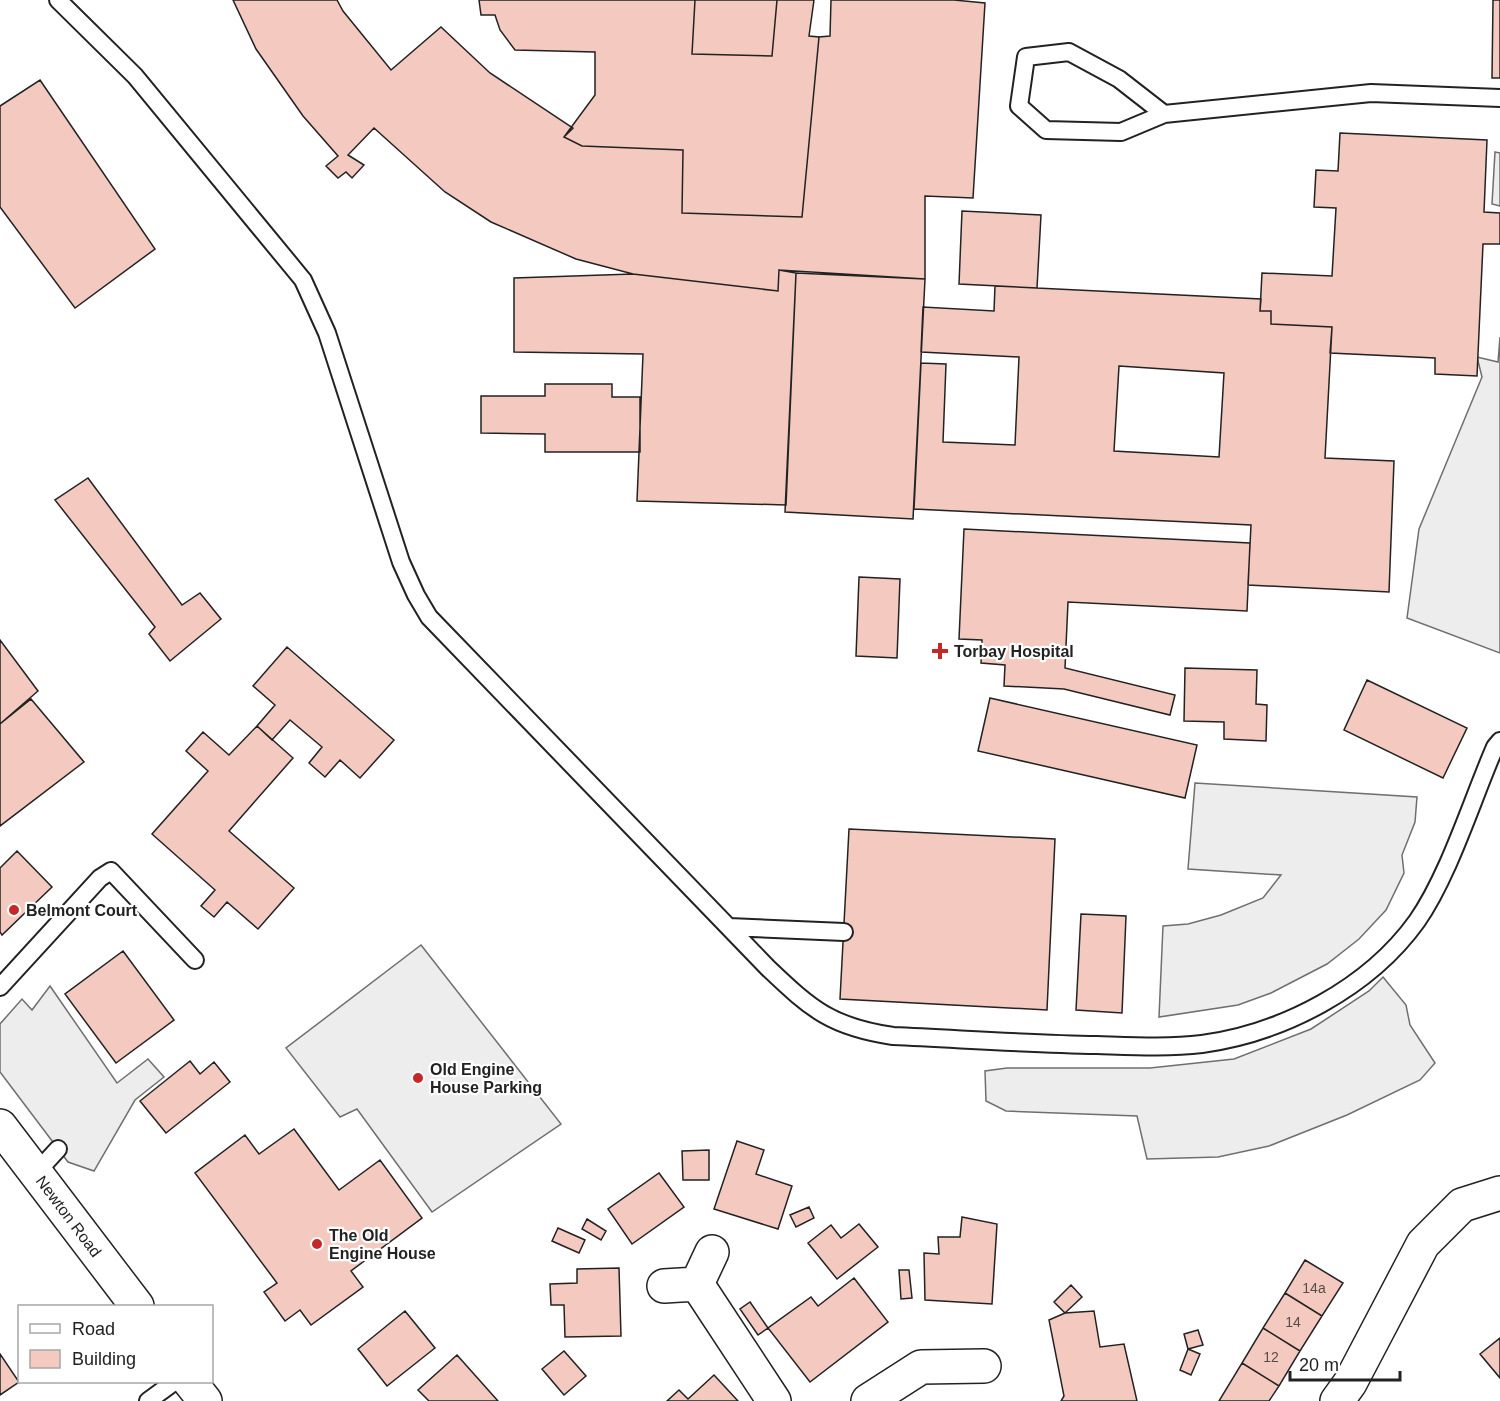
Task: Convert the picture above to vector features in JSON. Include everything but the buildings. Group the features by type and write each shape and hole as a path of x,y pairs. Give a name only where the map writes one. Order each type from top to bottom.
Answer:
{"street":[{"name":"Newton Road","path":"4,1141 36,1173 137,1305"},
{"path":"1337,1401 1350,1383 1423,1244 1462,1205 1500,1193"},
{"path":"697,1284 712,1252"},
{"path":"664,1286 697,1284"},
{"path":"697,1284 774,1401"},
{"path":"868,1401 921,1367 984,1366"},
{"path":"191,1383 205,1401"}],"lane":[{"path":"58,0 135,76 303,280 327,333 401,562 429,617 729,927 810,1007 836,1023 864,1032 893,1036 1123,1046 1201,1044 1245,1035 1286,1021 1327,1000 1360,977 1405,936 1431,898 1495,747 1500,741"},
{"path":"1164,114 1119,79 1069,52 1026,57 1019,106 1046,130 1121,132 1164,114 1371,93 1500,98"},
{"path":"0,987 100,878 111,871 195,960"},
{"path":"729,927 844,932"},
{"path":"36,1173 58,1149"},
{"path":"148,1401 173,1383"}],"shaded area":[{"path":"1495,152 1500,153 1500,206 1492,204"},
{"path":"1500,337 1500,653 1407,618 1419,529 1482,377 1477,357 1498,362"},
{"path":"1195,783 1417,797 1415,822 1402,855 1404,873 1386,910 1359,939 1327,964 1271,993 1238,1005 1159,1017 1163,926 1188,924 1221,915 1263,898 1281,875 1188,869"},
{"name":"Old Engine House Parking","path":"421,945 561,1124 432,1212 357,1109 340,1117 286,1048"},
{"path":"1383,977 1406,1005 1410,1025 1435,1063 1420,1080 1347,1115 1269,1146 1218,1157 1147,1159 1137,1116 1006,1111 986,1101 985,1071 1007,1068 1150,1068 1234,1059 1311,1029 1369,991"},
{"path":"50,986 117,1083 148,1059 164,1077 135,1100 94,1171 68,1162 0,1072 0,1024 22,999 32,1010"}],"place":[{"name":"Torbay Hospital","path":"940,651"},
{"name":"Belmont Court","path":"14,910"},
{"name":"Old Engine House Parking","path":"418,1078"},
{"name":"The Old Engine House","path":"317,1244"}]}
